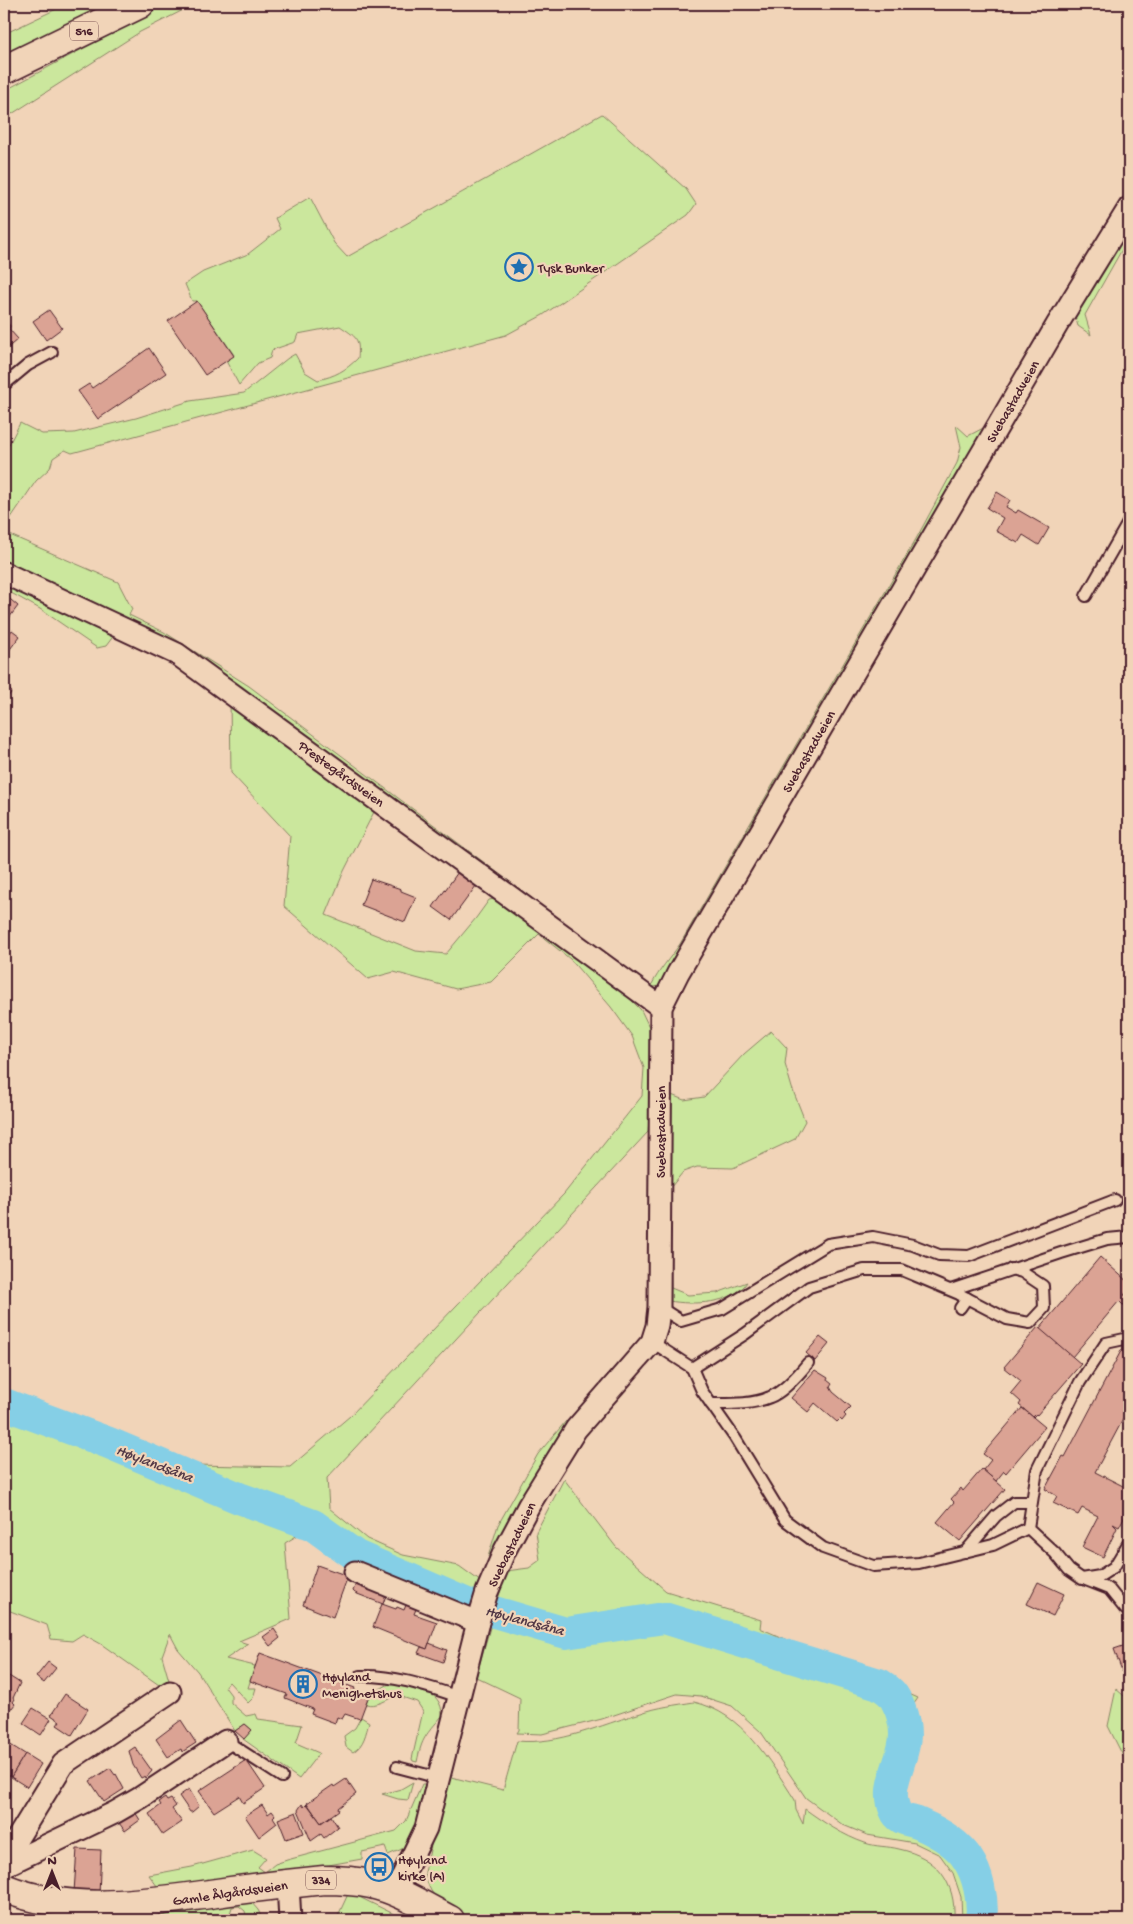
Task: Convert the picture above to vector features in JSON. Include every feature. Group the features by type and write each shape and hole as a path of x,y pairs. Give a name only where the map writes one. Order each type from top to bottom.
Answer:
{"main road":[{"name":"516","path":"4,70 140,4"},
{"name":"Gamle Ålgårdsveien","path":"5,1873 51,1902 94,1906 147,1903 324,1880 350,1880 373,1884 395,1892 450,1920"}],"street":[{"name":"Svebastadveien","path":"395,1892 426,1828 479,1620 487,1592 505,1550 529,1505 576,1429 652,1342 657,1326 659,1307 661,1007 678,972 1057,325 1129,208"},
{"name":"Prestegårdsveien","path":"4,573 177,654 661,1007"},
{"path":"355,1572 479,1620"},
{"path":"5,1873 12,1847 63,1764 170,1692"},
{"path":"5,1873 122,1808 226,1741"},
{"path":"288,1884 290,1920"}],"lane":[{"path":"4,385 28,365 52,352"},
{"path":"1086,596 1129,521"},
{"path":"659,1307 681,1321 722,1309 828,1244 874,1237 913,1245 939,1255 969,1256 1115,1200"},
{"path":"951,1290 1107,1239 1129,1237"},
{"path":"692,1368 745,1334 809,1287 864,1270 902,1270 951,1290 1007,1319 1030,1323 1044,1308 1043,1286 1022,1272 1012,1269"},
{"path":"960,1308 967,1298"},
{"path":"1028,1528 1037,1470 1080,1382 1106,1343 1129,1338"},
{"path":"652,1342 692,1368 702,1391 735,1438 784,1520 823,1548 873,1566 919,1563 993,1545 1028,1528"},
{"path":"711,1404 740,1404 770,1397 799,1375 808,1363"},
{"path":"965,1552 996,1516 1014,1502 1031,1502"},
{"path":"1028,1528 1055,1553 1069,1570 1082,1578 1109,1589 1125,1609 1129,1611"},
{"path":"1082,1578 1100,1576 1114,1567 1129,1542"},
{"path":"360,1676 378,1675 423,1684 458,1697"},
{"path":"226,1741 282,1777"},
{"path":"397,1767 439,1778"}],"green space":[{"path":"67,4 111,4 4,54 4,34"},
{"path":"166,4 195,4 140,32 4,119 4,91"},
{"path":"602,114 686,189 696,204 688,215 543,315 506,335 72,453 65,450 53,458 50,468 36,481 4,528 4,454 20,423 42,434 74,433 136,418 190,401 244,393 295,354 305,372 318,380 340,372 358,358 356,339 340,326 298,334 295,342 272,350 270,358 258,363 239,385 226,361 234,355 197,301 192,301 185,284 203,272 248,254 280,229 275,218 310,197 334,243 347,257"},
{"path":"1129,221 1129,237 1085,315 1091,335 1078,326 1073,310"},
{"path":"956,425 968,436 989,425 660,986 651,986 680,944 916,539 957,463 961,447"},
{"path":"4,534 118,582 132,609 129,615 164,632 249,686 626,969 124,622 106,646 97,648 40,609 4,589"},
{"path":"230,700 376,808 344,871 326,915 416,951 446,954 489,900 500,898 610,979 641,1010 650,1029 648,1132 327,1478 329,1508 367,1539 403,1555 459,1566 484,1584 478,1605 440,1595 365,1568 308,1529 285,1543 291,1619 239,1641 248,1644 226,1659 255,1666 248,1688 256,1688 253,1698 248,1703 229,1682 225,1687 231,1695 231,1703 246,1716 256,1714 258,1719 302,1725 296,1743 319,1753 299,1779 243,1739 252,1730 245,1724 235,1731 198,1672 178,1649 170,1634 162,1656 170,1684 159,1685 101,1644 83,1634 72,1641 51,1639 47,1625 5,1609 4,1611 4,1397 196,1465 290,1467 350,1416 564,1194 642,1096 644,1068 632,1036 611,1007 570,959 539,934 491,982 456,989 394,972 368,979 284,906 290,836 231,773"},
{"path":"771,1031 787,1048 785,1064 805,1121 795,1139 733,1168 697,1167 683,1172 671,1187 669,1237 669,1094 684,1100 704,1097 744,1054"},
{"path":"669,1237 671,1288 688,1295 717,1293 747,1282 741,1290 732,1295 711,1302 689,1303 669,1301"},
{"path":"566,1421 568,1427 495,1554 488,1557 498,1525 538,1454"},
{"path":"564,1479 616,1547 666,1591 761,1620 760,1628 918,1698 905,1717 901,1729 889,1786 889,1800 895,1814 900,1819 942,1842 961,1860 968,1870 976,1894 976,1920 962,1920 961,1897 953,1873 940,1855 915,1843 867,1835 843,1825 806,1798 761,1732 732,1706 701,1696 677,1694 602,1719 542,1734 517,1733 519,1730 520,1698 476,1677 506,1571 529,1568 540,1560 536,1532"},
{"path":"389,1684 407,1685 424,1690 437,1700 441,1707 442,1716 425,1737 417,1762 412,1759 423,1711 417,1702 396,1695 378,1704 366,1704 369,1695"},
{"path":"1116,1689 1129,1700 1129,1768 1108,1726"},
{"path":"694,1702 727,1716 753,1740 765,1754 795,1800 796,1810 803,1824 805,1809 849,1837 869,1844 912,1853 934,1865 941,1873 952,1894 954,1920 476,1920 450,1908 436,1898 427,1882 425,1872 447,1776 503,1790 517,1741 549,1740 564,1737 647,1711"},
{"path":"361,1717 369,1722 362,1743 353,1752 346,1747 344,1736 355,1728"},
{"path":"413,1782 408,1800 382,1794 401,1789"},
{"path":"422,1784 427,1784 414,1834 402,1849 388,1855 385,1847 362,1852 362,1859 284,1873 160,1890 149,1875 192,1867 253,1850 266,1858 258,1867 265,1872 275,1864 287,1860 396,1831 406,1821"},
{"path":"349,1892 406,1920 336,1920"},
{"path":"251,1902 263,1920 252,1920 246,1916 245,1911 239,1906 232,1907 228,1920 123,1920 127,1913"}],"building":[{"path":"197,301 234,356 205,375 168,321"},
{"path":"49,310 62,328 46,340 33,321"},
{"path":"4,318 10,326 9,329 18,339 4,351"},
{"path":"149,348 166,373 98,419 78,391 89,384 92,388"},
{"path":"997,492 1010,500 1006,507 1016,513 1018,510 1049,528 1039,545 1023,535 1018,543 996,531 1003,518 987,508"},
{"path":"4,594 18,606 6,622 4,620"},
{"path":"12,630 20,636 4,657 4,641"},
{"path":"4,684 12,692 4,701"},
{"path":"458,872 476,886 451,920 433,907"},
{"path":"371,879 401,889 401,891 416,897 405,922 361,905"},
{"path":"1100,1257 1129,1283 1129,1289 1124,1295 1129,1296 1129,1304 1123,1305 1119,1301 1072,1357 1039,1329"},
{"path":"1038,1327 1081,1364 1037,1415 1033,1417 1019,1405 1021,1402 1011,1393 1021,1381 1004,1367"},
{"path":"820,1337 829,1344 815,1361 806,1353"},
{"path":"1122,1349 1129,1353 1129,1408 1095,1472 1129,1489 1129,1508 1119,1527 1113,1524 1117,1528 1103,1557 1082,1547 1098,1516 1082,1508 1078,1515 1053,1503 1057,1496 1045,1489 1063,1456 1065,1457"},
{"path":"815,1370 828,1378 827,1380 832,1384 830,1387 833,1392 851,1407 844,1414 846,1416 842,1421 840,1419 837,1422 815,1403 808,1412 791,1398"},
{"path":"1022,1408 1045,1427 1006,1473 1004,1471 996,1481 983,1470 991,1460 983,1454"},
{"path":"982,1469 1005,1489 960,1541 937,1522 954,1502 951,1499 961,1488 963,1491"},
{"path":"1129,1560 1129,1572 1124,1569"},
{"path":"317,1565 348,1576 333,1617 303,1605"},
{"path":"357,1581 387,1592 383,1604 355,1593 353,1591"},
{"path":"1038,1582 1064,1594 1053,1616 1027,1604"},
{"path":"382,1604 404,1610 406,1605 416,1609 414,1614 437,1622 427,1649 373,1627"},
{"path":"274,1629 280,1638 270,1646 263,1637"},
{"path":"429,1643 447,1650 443,1662 418,1653 421,1647 427,1649"},
{"path":"1129,1644 1129,1690 1114,1649"},
{"name":"Høyland Menighetshus","path":"260,1653 369,1695 360,1719 345,1714 342,1719 337,1717 335,1723 311,1714 313,1709 285,1698 287,1694 250,1681"},
{"path":"48,1662 56,1668 44,1683 36,1677"},
{"path":"4,1673 20,1683 13,1698 15,1699 13,1702 15,1704 12,1708 7,1707 4,1712"},
{"path":"65,1694 88,1709 72,1735 57,1725 60,1721 51,1715"},
{"path":"33,1708 51,1719 41,1735 23,1723"},
{"path":"181,1720 196,1743 182,1752 181,1749 168,1757 156,1739"},
{"path":"245,1724 252,1730 244,1739 235,1731"},
{"path":"9,1744 25,1754 11,1777 4,1773 4,1753"},
{"path":"135,1747 152,1771 146,1778 145,1776 141,1778 133,1765 129,1751"},
{"path":"25,1754 41,1764 27,1787 11,1777"},
{"path":"246,1760 265,1788 243,1803 239,1796 214,1812 199,1791"},
{"path":"110,1768 116,1774 124,1789 104,1802 90,1781"},
{"path":"346,1779 356,1794 321,1823 307,1803 333,1785 334,1787"},
{"path":"189,1789 199,1806 192,1812 190,1812 179,1796"},
{"path":"165,1798 167,1801 171,1799 176,1806 172,1809 182,1822 163,1835 149,1814 161,1805 159,1802"},
{"path":"302,1804 304,1807 307,1804 321,1823 331,1816 338,1827 324,1838 321,1834 311,1841 298,1810"},
{"path":"262,1805 268,1814 272,1811 277,1823 259,1837 245,1816"},
{"path":"135,1812 140,1820 125,1831 119,1823"},
{"path":"296,1812 304,1833 286,1839 278,1819"},
{"path":"77,1849 101,1850 99,1894 74,1892"}],"waterway":[{"name":"Høylandsåna","path":"4,1404 109,1443 239,1498 313,1525 356,1556 467,1604 566,1633 664,1618 879,1684 894,1697 901,1712 905,1728 902,1754 893,1782 892,1801 895,1810 902,1818 920,1824 952,1842 967,1858 977,1880 981,1896 981,1920"}],"place":[{"name":"Tysk Bunker","path":"519,267"},
{"name":"Høyland Menighetshus","path":"303,1684"},
{"name":"Høyland kirke (A)","path":"379,1867"}]}
